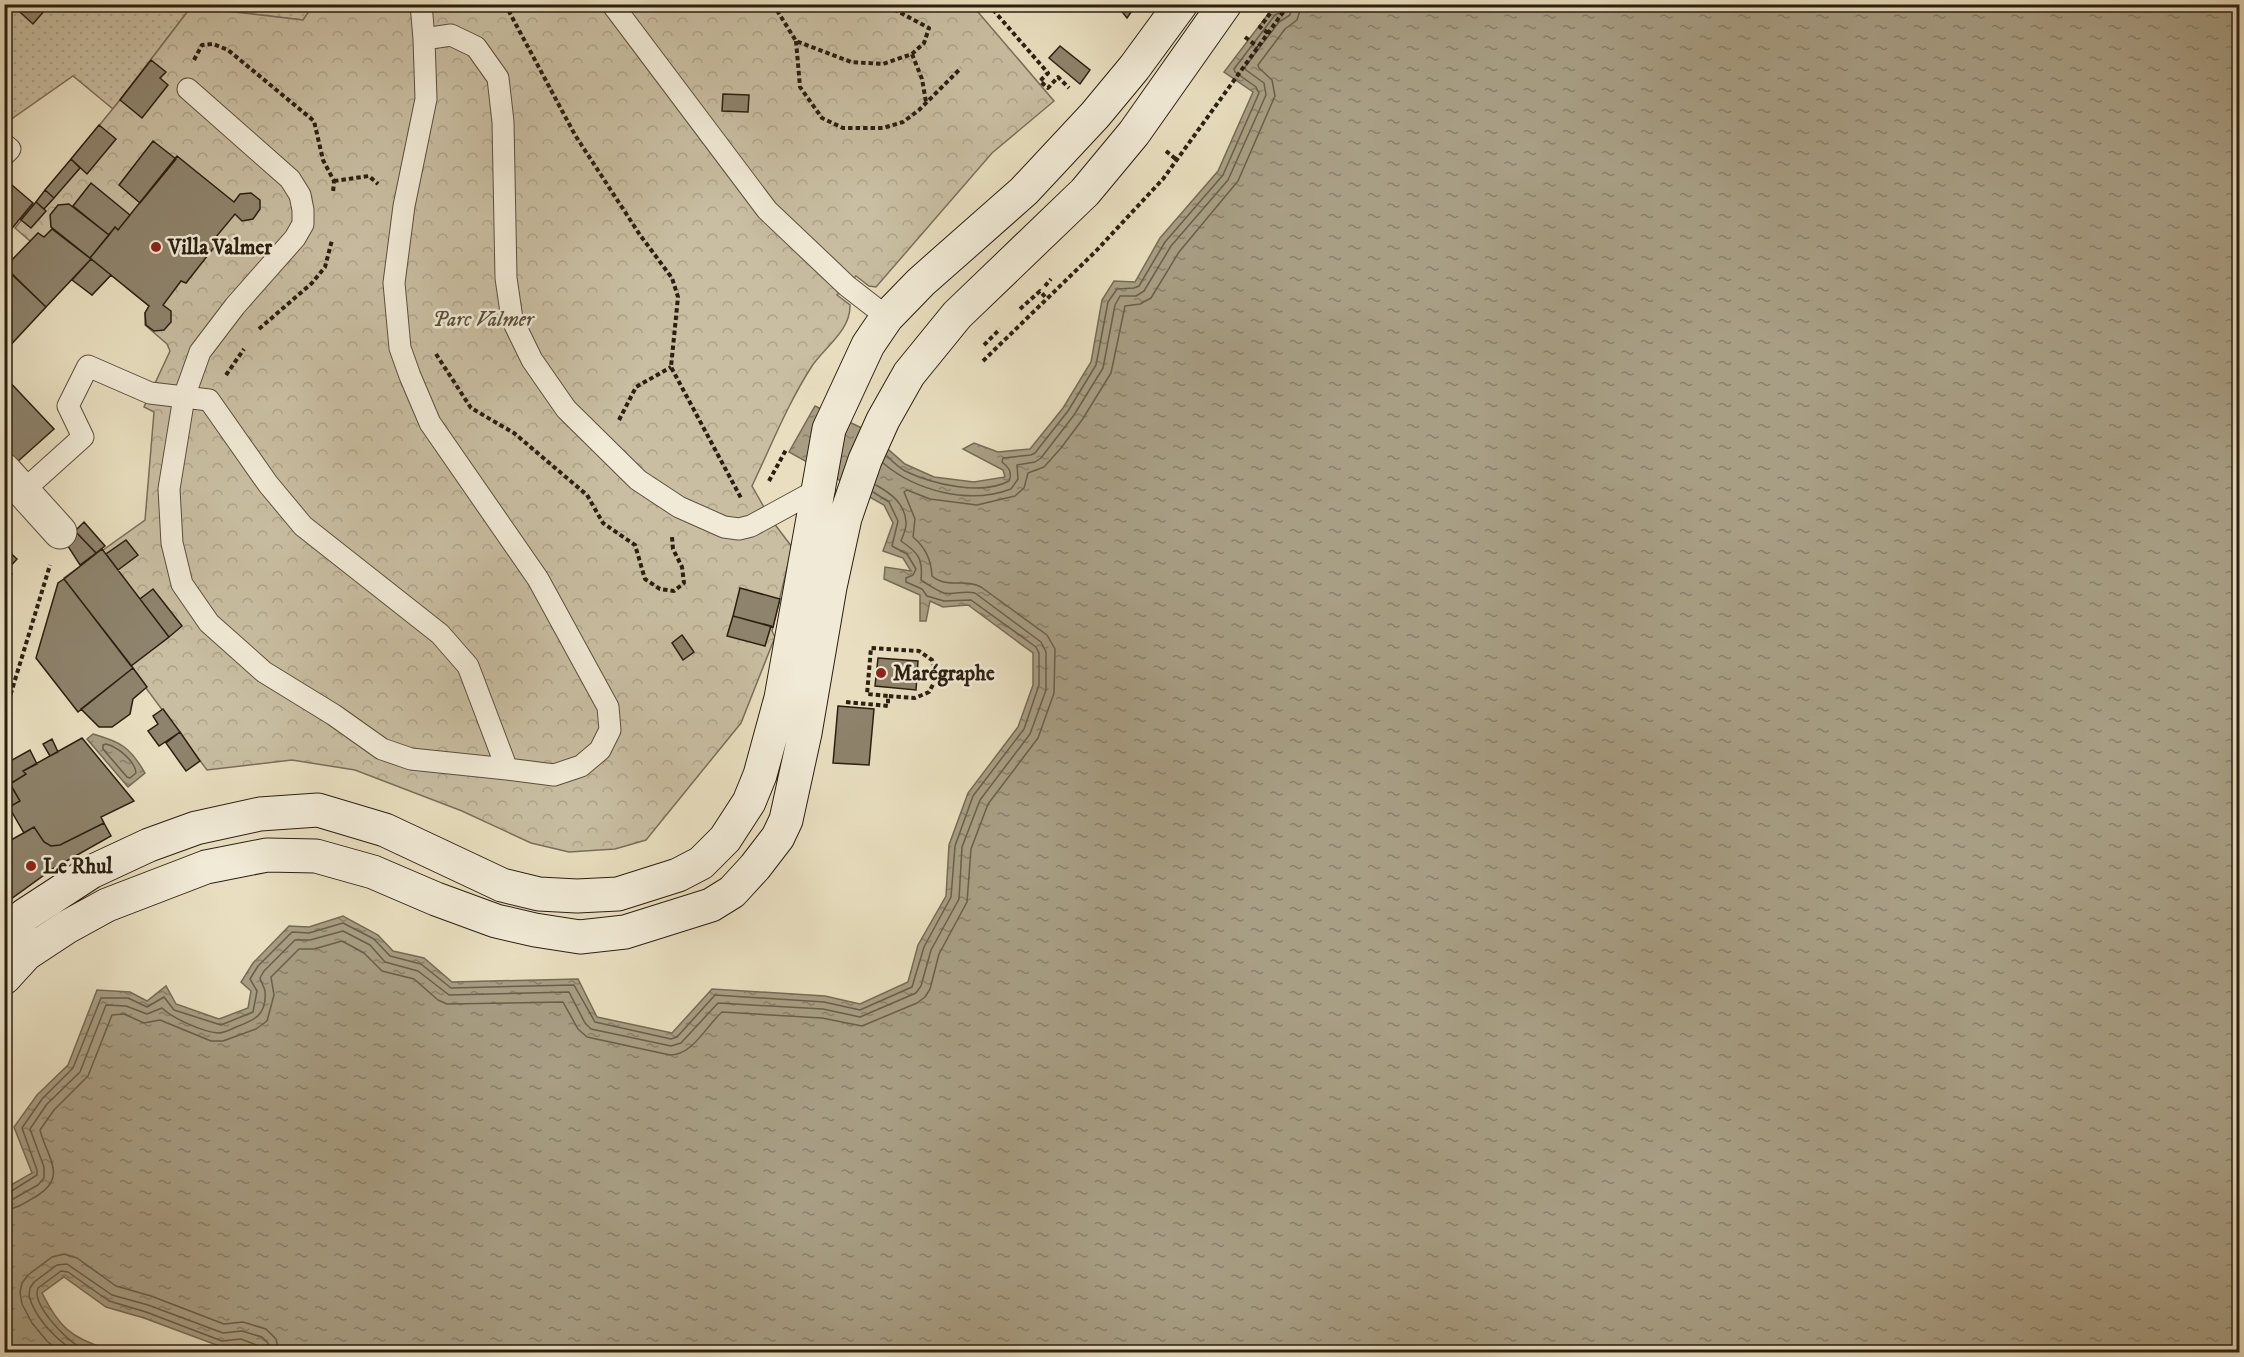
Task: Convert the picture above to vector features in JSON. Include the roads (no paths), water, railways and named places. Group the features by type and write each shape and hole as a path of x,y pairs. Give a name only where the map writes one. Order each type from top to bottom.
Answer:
{"main road":[{"path":"4,936 25,915 91,872 149,845 196,828 260,814 318,810 374,826 502,885 539,894 576,896 618,894 678,875 701,862 725,839 749,802 760,775 781,698 811,499 829,429 868,345 887,317 921,282 1024,191 1095,115 1134,68 1181,4"},
{"path":"4,978 26,954 67,927 107,905 206,867 267,855 316,856 373,872 496,921 580,937 625,932 711,905 732,892 778,837 786,820 805,733 830,586 848,507 883,420 909,374 957,315 1077,200 1099,175 1134,132 1225,4"},
{"path":"14,481 60,532"}],"lane":[{"path":"188,89 290,179 300,195 303,224 295,238 235,306 200,352 184,397 169,489 172,543 182,584 209,623 264,672 334,715 382,749 411,759 554,775 580,766 600,750 610,730 608,707 538,579 430,423 400,348 394,283 404,206 426,99 421,4"},
{"path":"612,4 767,210 847,286 887,317"},
{"path":"424,39 451,35 476,47 498,78 504,122 506,278 512,319 532,360 566,409 638,480 679,507 724,527 739,529 751,526 811,499 848,507"},
{"path":"4,144 10,149 4,155"},
{"path":"14,481 83,436 68,406 88,366 150,393 209,400 268,484 303,526 440,634 468,666 507,769"}],"water":[{"path":"1291,4 2239,5 2239,1352 265,1352 240,1345 222,1347 144,1318 106,1307 64,1277 42,1293 48,1305 67,1330 107,1349 105,1352 5,1352 4,1186 6,1188 32,1173 14,1127 37,1095 68,1065 97,990 130,992 147,1001 166,986 176,1004 219,1019 248,1008 251,991 241,982 253,963 289,926 309,927 343,916 378,935 393,951 424,958 452,982 578,979 597,1017 672,1033 712,989 825,996 860,1004 908,982 918,945 946,896 949,845 968,793 1018,727 1033,685 1033,653 968,605 943,607 930,601 926,621 920,621 920,595 884,579 885,567 911,571 903,558 883,551 893,523 884,505 789,452 815,406 866,430 905,464 934,477 974,482 1005,477 1003,470 963,449 974,443 998,452 1030,449 1063,408 1091,362 1102,300 1114,281 1135,282 1160,238 1218,171 1253,92 1224,72 1272,9"},
{"path":"93,734 124,747 145,773 128,787 87,739"}],"place":[{"name":"Villa Valmer","path":"156,247"},
{"name":"Marégraphe","path":"881,673"},
{"name":"Le Rhul","path":"31,866"}],"park label":[{"name":"Parc Valmer","path":"483,319"}]}
